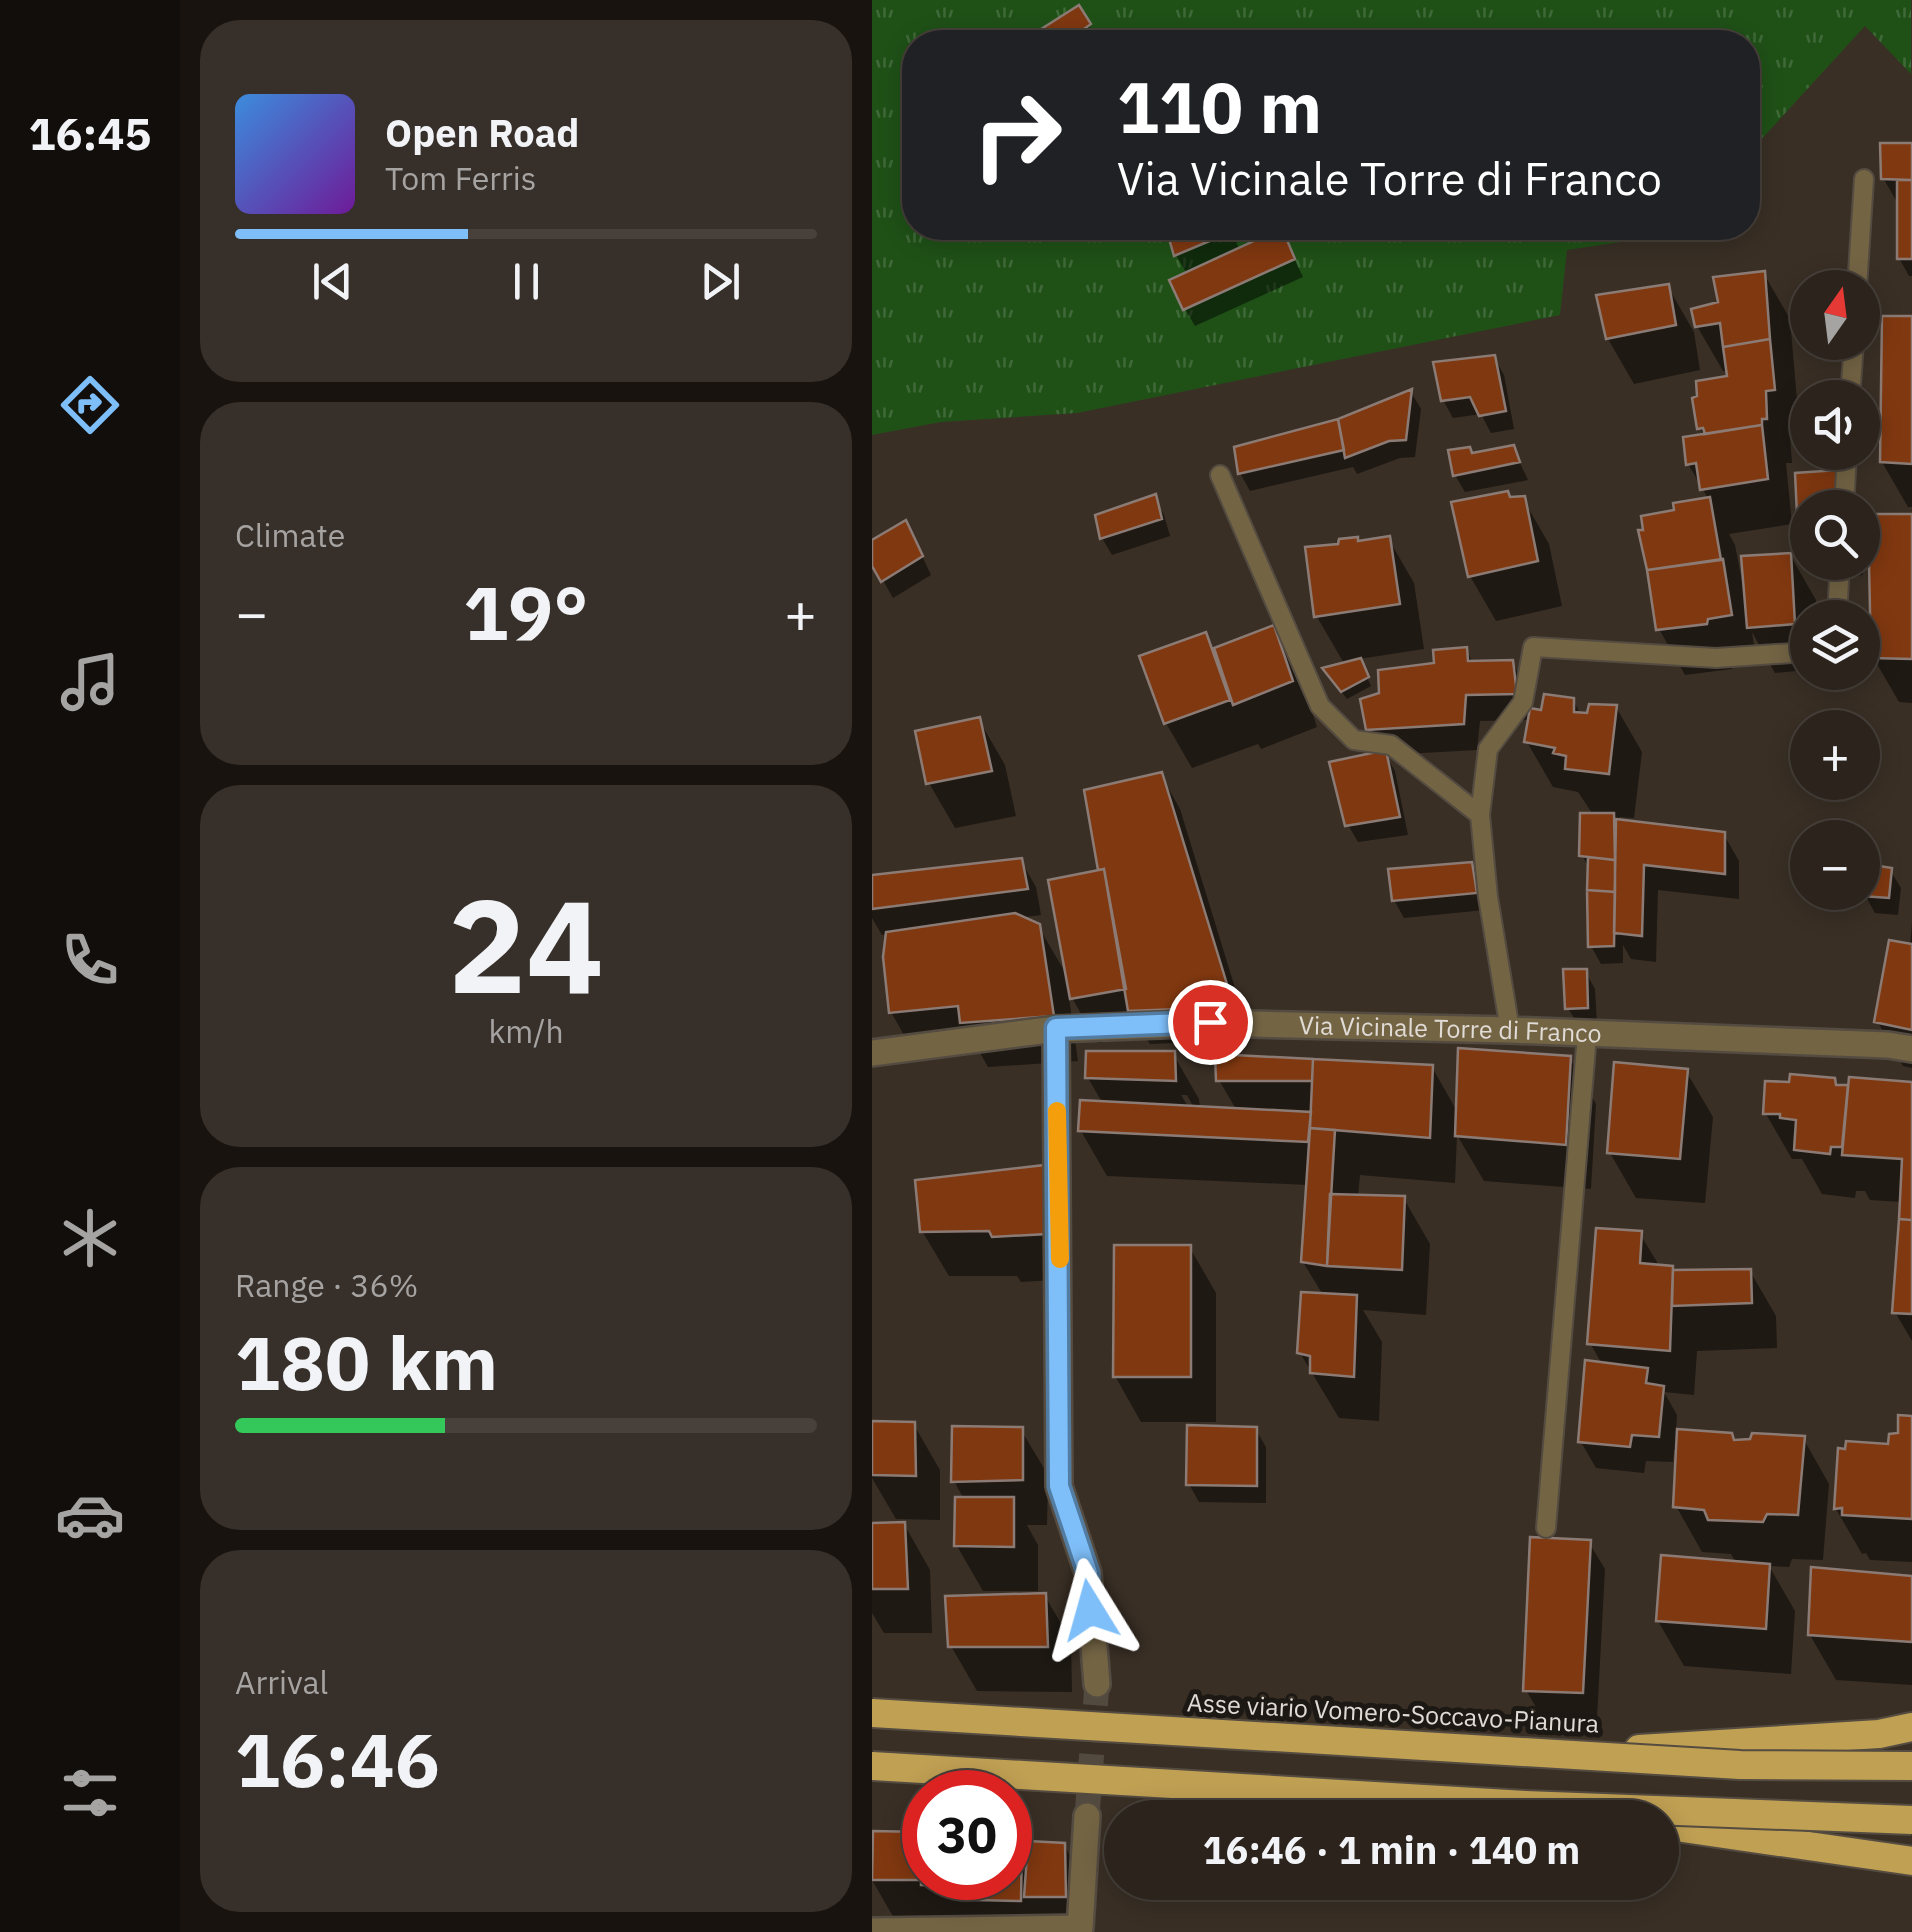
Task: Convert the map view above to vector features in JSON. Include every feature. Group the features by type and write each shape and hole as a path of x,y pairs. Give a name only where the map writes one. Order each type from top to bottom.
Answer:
{"highway":[{"name":"Asse viario Vomero-Soccavo-Pianura","path":"872,1712 1740,1765 1912,1766"},
{"path":"1573,1754 1879,1734 1912,1727"},
{"path":"872,1766 1441,1800"},
{"path":"1679,1811 1912,1820"},
{"path":"1679,1827 1912,1861"}],"street":[{"name":"Via Vicinale Torre di Franco","path":"872,1053 1056,1028 1210,1022 1888,1045 1912,1050"},
{"path":"1056,1028 1059,1486 1088,1573 1096,1684"},
{"path":"872,1931 1080,1928 1088,1816"}],"lane":[{"path":"1858,270 1864,179"},
{"path":"1220,475 1320,706 1354,740 1391,746 1480,815"},
{"path":"1510,1030 1488,897 1480,815 1488,749 1524,702 1532,647 1716,658 1790,653"},
{"path":"1546,1528 1587,1034"}],"green space":[{"path":"872,0 1911,0 1911,74 1865,26 1760,141 1760,30 902,30 902,240 1634,240 1567,250 1560,315 1077,413 941,422 872,435"}],"building":[{"path":"1079,5 1091,24 1083,30 1040,30"},
{"path":"1880,143 1912,143 1912,180 1881,179"},
{"path":"1897,180 1912,180 1912,259 1897,259"},
{"path":"1169,240 1212,240 1174,256"},
{"path":"1256,240 1287,240 1295,259 1183,310 1169,280"},
{"path":"1765,271 1770,339 1723,347 1720,323 1695,327 1691,309 1718,302 1713,277"},
{"path":"1669,284 1676,325 1606,339 1596,295"},
{"path":"1882,316 1912,316 1912,464 1880,462"},
{"path":"1770,339 1775,390 1766,391 1767,419 1762,419 1762,425 1705,434 1703,428 1697,429 1692,398 1697,396 1696,381 1727,376 1723,347"},
{"path":"1495,355 1506,411 1479,416 1470,397 1441,401 1433,362"},
{"path":"1412,389 1406,440 1389,441 1345,458 1338,419"},
{"path":"1338,419 1344,450 1238,474 1234,447"},
{"path":"1762,425 1768,479 1700,490 1696,463 1686,465 1683,437"},
{"path":"1514,445 1520,462 1453,476 1448,450 1470,447 1472,453"},
{"path":"1838,470 1838,490 1796,490 1795,473"},
{"path":"1508,491 1510,497 1525,496 1538,561 1468,577 1451,502"},
{"path":"1156,494 1162,519 1100,539 1095,515"},
{"path":"1710,497 1721,560 1647,570 1638,530 1643,530 1641,516 1674,510 1673,503"},
{"path":"1880,514 1912,514 1912,659 1880,658 1880,600 1870,600 1869,580 1880,580"},
{"path":"906,520 923,556 881,582 872,566 872,540"},
{"path":"1390,536 1400,604 1314,617 1305,547 1338,544 1339,539 1358,537 1358,541"},
{"path":"1790,553 1794,600 1790,600 1790,624 1747,628 1741,556"},
{"path":"1723,559 1732,615 1708,619 1707,624 1656,630 1647,570"},
{"path":"1274,625 1293,681 1233,705 1214,648"},
{"path":"1206,632 1230,700 1164,724 1139,656"},
{"path":"1467,647 1468,661 1513,660 1517,694 1466,695 1464,724 1366,730 1360,699 1379,693 1378,670 1434,663 1433,650"},
{"path":"1361,658 1369,677 1341,692 1322,668"},
{"path":"1544,694 1574,698 1574,712 1587,713 1589,704 1617,705 1609,774 1565,769 1566,756 1553,753 1555,748 1524,742 1530,708 1541,710"},
{"path":"980,717 992,771 926,784 915,731"},
{"path":"1386,750 1400,817 1345,826 1329,762"},
{"path":"1162,772 1234,1007 1128,1011 1104,869 1098,870 1084,790"},
{"path":"1580,813 1614,813 1615,860 1579,856"},
{"path":"1616,819 1725,832 1725,874 1644,865 1642,936 1614,933"},
{"path":"1588,857 1615,860 1615,892 1587,890"},
{"path":"1022,858 1028,889 872,909 872,875"},
{"path":"1472,862 1477,893 1392,901 1388,869"},
{"path":"1880,866 1892,868 1889,898 1880,897"},
{"path":"1104,869 1126,989 1070,999 1048,880"},
{"path":"1587,890 1615,892 1614,946 1588,947"},
{"path":"1015,913 1040,924 1054,1016 960,1023 958,1006 889,1013 883,957 886,932"},
{"path":"1889,940 1912,944 1912,1030 1874,1022"},
{"path":"1563,969 1587,969 1588,1008 1565,1009"},
{"path":"1458,1048 1571,1056 1566,1145 1455,1136"},
{"path":"1086,1051 1175,1051 1176,1081 1085,1078"},
{"path":"1215,1054 1313,1059 1312,1081 1216,1081"},
{"path":"1313,1059 1433,1065 1430,1138 1310,1128"},
{"path":"1614,1062 1688,1069 1680,1159 1607,1153"},
{"path":"1790,1074 1835,1078 1836,1085 1848,1085 1842,1147 1831,1147 1830,1154 1794,1150 1796,1120 1780,1118 1780,1114 1763,1114 1765,1081 1789,1082"},
{"path":"1849,1077 1912,1082 1912,1220 1899,1219 1902,1159 1842,1155"},
{"path":"1080,1100 1311,1112 1308,1142 1078,1131"},
{"path":"1310,1128 1335,1130 1327,1266 1301,1262"},
{"path":"1045,1165 1047,1234 992,1237 989,1231 920,1232 915,1180"},
{"path":"1330,1194 1405,1196 1402,1270 1327,1266"},
{"path":"1899,1219 1912,1220 1912,1314 1892,1313"},
{"path":"1596,1228 1642,1231 1640,1263 1673,1266 1670,1351 1587,1344"},
{"path":"1114,1245 1191,1245 1191,1377 1113,1377"},
{"path":"1751,1269 1752,1303 1672,1306 1673,1270"},
{"path":"1301,1292 1357,1295 1354,1377 1310,1373 1310,1356 1297,1353"},
{"path":"1585,1360 1648,1368 1646,1383 1664,1386 1659,1437 1632,1435 1630,1447 1578,1442"},
{"path":"1898,1415 1912,1416 1912,1519 1842,1515 1842,1508 1834,1509 1838,1448 1845,1449 1846,1441 1888,1444 1889,1434 1898,1433"},
{"path":"872,1421 915,1422 916,1476 872,1475"},
{"path":"1187,1425 1257,1427 1257,1486 1186,1485"},
{"path":"952,1426 1023,1427 1023,1480 951,1482"},
{"path":"1677,1429 1732,1433 1734,1440 1750,1439 1752,1433 1805,1436 1798,1515 1767,1514 1763,1522 1708,1520 1704,1510 1673,1507"},
{"path":"955,1497 1014,1497 1014,1547 954,1546"},
{"path":"905,1522 908,1589 872,1589 872,1523"},
{"path":"1530,1537 1591,1540 1583,1693 1523,1691"},
{"path":"1661,1555 1770,1564 1766,1629 1656,1621"},
{"path":"1811,1567 1912,1576 1912,1642 1808,1635"},
{"path":"1046,1593 1048,1647 948,1647 945,1596"},
{"path":"873,1831 902,1832 902,1880 872,1880"},
{"path":"1032,1841 1065,1843 1066,1897 1032,1897"}],"tunnel":[{"path":"1087,1816 1097,1684"}],"slow traffic":[{"path":"1057,1111 1060,1259"}],"route":[{"path":"1090,1610 1088,1573 1059,1486 1056,1028 1210,1022"}]}
